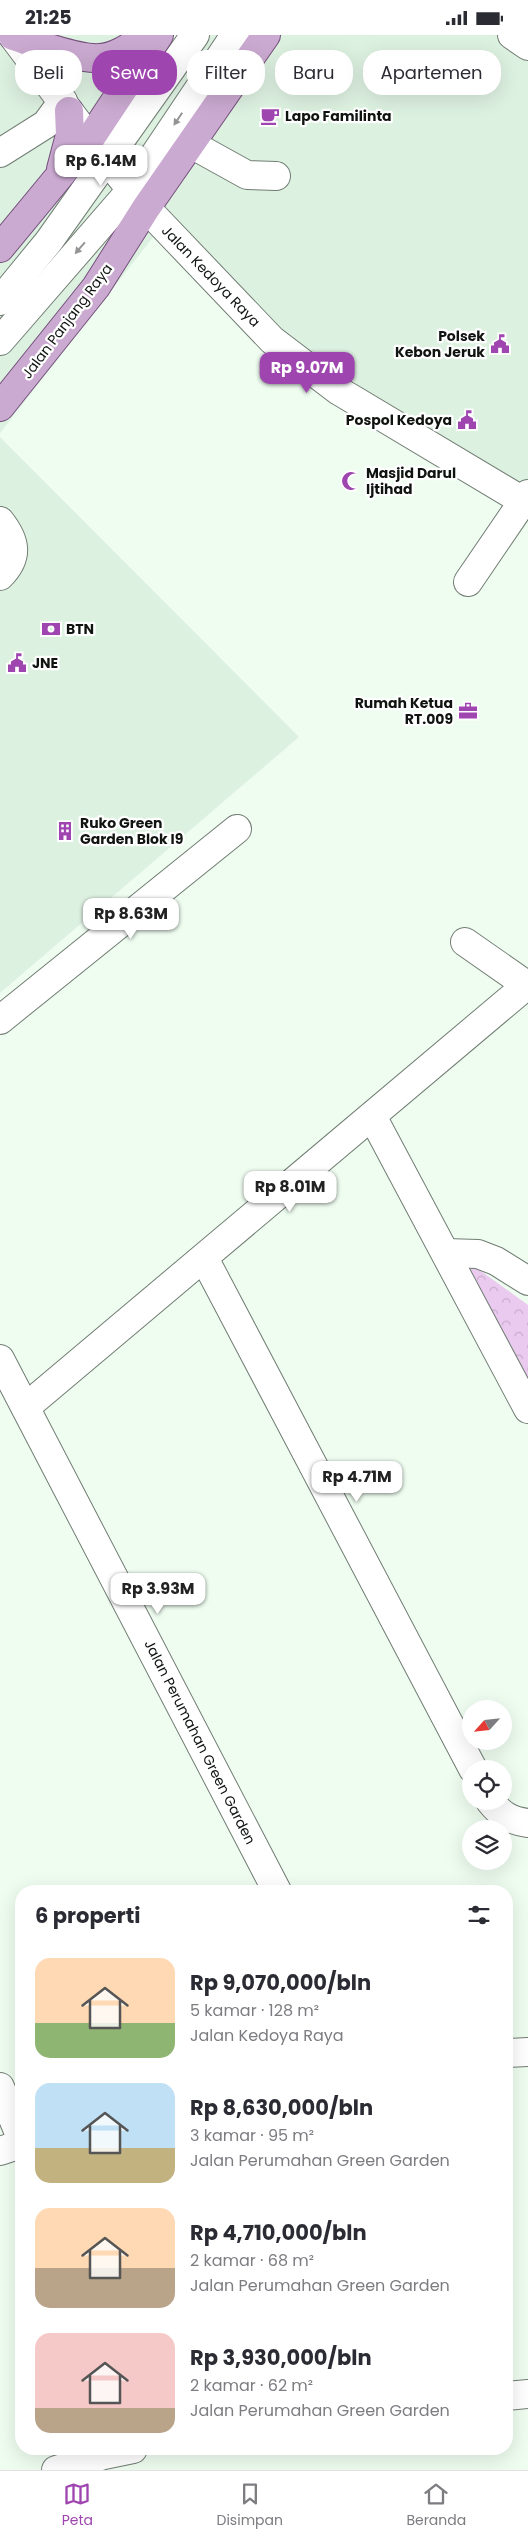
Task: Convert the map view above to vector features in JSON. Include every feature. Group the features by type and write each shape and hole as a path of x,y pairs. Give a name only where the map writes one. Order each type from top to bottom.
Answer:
{"main road":[{"path":"13,35 55,49 100,58 124,51 148,35"},
{"path":"0,248 90,139 159,35"},
{"name":"Jalan Panjang Raya","path":"0,407 96,287 139,199 191,144 266,35"},
{"path":"56,182 65,158 70,135 66,106"}],"street":[{"name":"Jalan Kedoya Raya","path":"13,35 90,139 139,199 272,340 339,391 526,500"},
{"path":"0,301 49,241 195,35"},
{"path":"0,341 139,199 235,35"},
{"path":"512,35 528,46"},
{"path":"0,153 46,124 66,106"},
{"path":"191,144 247,175 276,176"},
{"path":"468,582 526,500"},
{"path":"0,521 14,547 12,562 0,576"},
{"path":"0,1020 236,829"},
{"path":"26,1407 528,985 465,942"},
{"path":"372,1116 528,1409"},
{"path":"446,1253 478,1254 496,1261 528,1281"},
{"path":"204,1258 468,1760"},
{"name":"Jalan Perumahan Green Garden","path":"0,1359 274,1885"},
{"path":"497,1810 515,1821 528,1823"},
{"path":"513,2053 528,2053"},
{"path":"0,2087 15,2123"},
{"path":"0,2151 15,2146"},
{"path":"513,2395 528,2394"},
{"path":"56,2470 104,2458"}],"shaded area":[{"path":"0,35 149,35 185,46 190,35 528,35 528,514 379,409 354,381 286,336 168,218 0,433"},
{"name":"Ruko Green Garden Blok I9","path":"0,437 299,737 0,993"}],"green space":[{"path":"463,1258 528,1305 528,1381"}],"place":[{"name":"Lapo Familinta","path":"270,116"},
{"name":"Polsek Kebon Jeruk","path":"500,344"},
{"name":"Pospol Kedoya","path":"467,420"},
{"name":"Masjid Darul Ijtihad","path":"351,481"},
{"name":"BTN","path":"51,629"},
{"name":"JNE","path":"17,663"},
{"name":"Rumah Ketua RT.009","path":"468,711"},
{"name":"Ruko Green Garden Blok I9","path":"65,831"}]}
